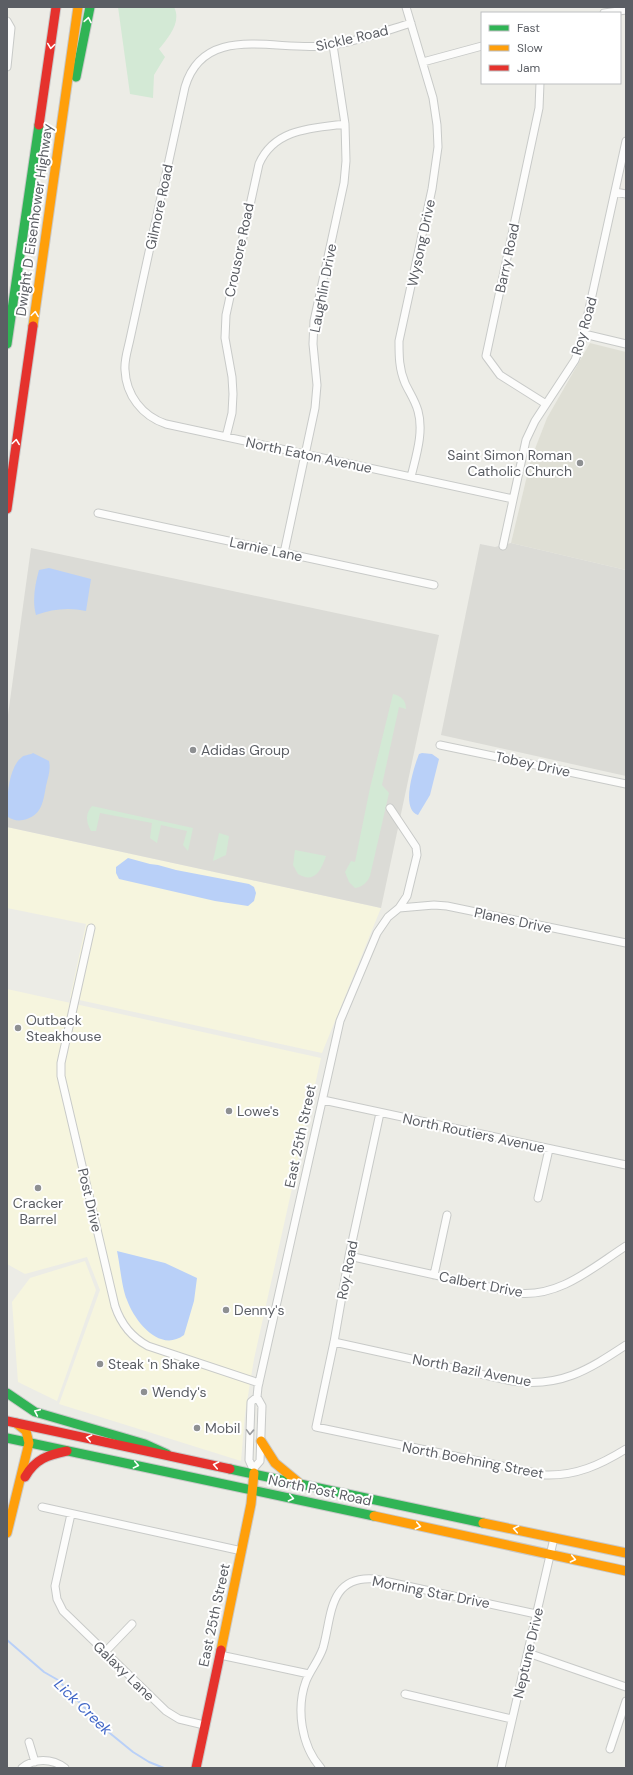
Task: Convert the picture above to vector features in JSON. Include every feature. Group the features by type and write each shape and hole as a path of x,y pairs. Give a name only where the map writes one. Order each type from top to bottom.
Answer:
{"main road":[{"name":"Dwight D Eisenhower Highway","path":"7,344 56,7"},
{"name":"Dwight D Eisenhower Highway","path":"7,509 78,7"},
{"path":"55,171 80,60 90,7"},
{"path":"7,1393 25,1407 40,1414 145,1444 167,1454"},
{"path":"7,1533 29,1443 26,1431 11,1422"},
{"name":"North Post Road","path":"11,1422 254,1470 298,1482 626,1553"},
{"name":"North Post Road","path":"7,1438 626,1571"},
{"path":"261,1441 275,1463 298,1482"},
{"path":"18,1491 30,1466 38,1459 67,1451"},
{"name":"East 25th Street","path":"196,1768 242,1551 253,1490 254,1470"}],"street":[{"name":"Wysong Drive","path":"406,7 423,62 435,110 438,147 432,189 399,341 398,354 400,368 405,384 415,402 420,428 419,441 411,477"},
{"path":"611,12 626,10"},
{"path":"7,67 11,28 8,22"},
{"name":"Sickle Road","path":"221,48 240,44 297,47 333,45 411,23"},
{"name":"Laughlin Drive","path":"284,553 315,408 317,385 313,344 314,321 346,167 344,124 333,45"},
{"path":"423,62 481,46"},
{"name":"Gilmore Road","path":"126,381 125,364 186,83 200,60 209,53 221,48"},
{"name":"Barry Road","path":"540,84 539,108 486,356 500,375 546,404"},
{"name":"Crousore Road","path":"226,437 232,413 233,387 226,343 226,315 259,164 270,147 289,134 301,130 344,124"},
{"name":"Roy Road","path":"503,546 526,440 546,404 574,360 584,334 626,141"},
{"path":"615,192 626,194"},
{"path":"584,334 626,344"},
{"name":"North Eaton Avenue","path":"126,381 129,391 145,412 153,418 166,424 513,499"},
{"name":"Larnie Lane","path":"98,513 434,585"},
{"name":"Tobey Drive","path":"440,745 626,784"},
{"name":"East 25th Street","path":"257,1397 251,1402 249,1460 254,1470 260,1461 262,1406 257,1397 259,1383 342,1016 377,933 388,917 399,908 407,896 417,853 416,847 390,808"},
{"name":"Planes Drive","path":"399,908 434,905 447,906 626,943"},
{"name":"Post Drive","path":"91,928 61,1063 61,1076 117,1312 128,1331 148,1346 259,1383"},
{"name":"North Routiers Avenue","path":"323,1100 626,1165"},
{"name":"Roy Road","path":"316,1427 334,1342 349,1256 380,1113"},
{"path":"538,1198 549,1149"},
{"path":"434,1274 447,1215"},
{"name":"Calbert Drive","path":"349,1256 516,1293 539,1293 567,1284 626,1246"},
{"name":"North Bazil Avenue","path":"334,1342 512,1381 532,1383 558,1380 580,1373 626,1345"},
{"name":"North Boehning Street","path":"316,1427 545,1475 569,1474 588,1469 606,1461 626,1449"},
{"path":"42,1507 242,1551"},
{"name":"Galaxy Lane","path":"71,1514 55,1583 57,1597 66,1615 169,1713 182,1720 204,1725"},
{"name":"Neptune Drive","path":"501,1768 554,1538"},
{"name":"Morning Star Drive","path":"321,1768 315,1761 305,1738 302,1709 303,1695 309,1674 320,1657 323,1648 331,1608 335,1598 344,1588 358,1580 375,1579 536,1614"},
{"path":"105,1652 132,1624"},
{"path":"528,1653 626,1687"},
{"path":"220,1655 309,1674"},
{"path":"405,1694 512,1719"},
{"path":"610,1749 626,1701"},
{"path":"29,1742 35,1762"},
{"path":"22,1768 35,1762 45,1761 54,1762 65,1768"}],"shaded area":[{"path":"118,7 174,7 176,18 173,30 159,49 165,57 154,75 153,98 130,94"},
{"path":"590,343 626,352 626,570 511,543 531,459 547,418"},
{"path":"511,543 626,570 626,776 441,735 480,544 495,547"},
{"path":"31,548 439,635 381,908 7,827 7,722"},
{"path":"393,694 402,699 405,703 406,709 399,707 382,785 389,793 370,876 364,884 355,888 349,882 345,872 351,861 355,862 370,788"},
{"path":"92,806 193,828 188,851 183,845 187,831 161,825 157,843 150,838 152,823 100,813 96,831 91,831 88,824 87,815"},
{"path":"7,827 381,908 322,1053 70,998 86,924 7,908"},
{"path":"219,833 229,836 226,855 213,861"},
{"path":"295,850 326,856 322,866 316,874 309,877 304,877 298,874 293,865"},
{"path":"7,989 321,1058 254,1359 245,1414 241,1461 59,1404 100,1290 87,1257 25,1274 7,1264"},
{"path":"85,1261 96,1290 57,1401 18,1382 12,1302 30,1278"}],"water":[{"path":"49,568 91,579 86,611 61,609 36,615 34,592 39,570"},
{"path":"33,753 49,761 49,774 42,803 38,812 29,818 23,820 13,820 8,817 7,811 11,776 17,762 23,756"},
{"path":"419,754 432,754 439,759 430,795 418,815 413,811 410,805 409,796 414,768"},
{"path":"128,858 176,870 249,884 254,887 256,893 254,901 248,906 215,901 119,879 116,873 116,867"},
{"path":"117,1251 165,1263 197,1278 194,1301 184,1335 175,1340 166,1340 158,1338 142,1325 131,1309 125,1295"}],"waterway":[{"name":"Lick Creek","path":"7,1640 44,1672 58,1680 106,1730 133,1752 149,1762 164,1768"}],"traffic: fast":[{"path":"76,77 90,7"},
{"path":"7,344 39,125"},
{"path":"7,1393 35,1412 145,1444 167,1454"},
{"path":"7,1438 374,1516"},
{"path":"230,1469 483,1523"}],"traffic: slow":[{"path":"33,326 78,7"},
{"path":"7,1533 29,1443 26,1431 16,1423"},
{"path":"261,1441 275,1463 298,1482"},
{"path":"221,1650 251,1504 254,1473"},
{"path":"374,1516 626,1571"},
{"path":"483,1523 626,1553"}],"traffic: jam":[{"path":"39,125 56,7"},
{"path":"7,509 33,326"},
{"path":"7,1421 230,1469"},
{"path":"25,1477 38,1462 48,1456 67,1451"},
{"path":"196,1768 221,1650"}],"place":[{"name":"Saint Simon Roman Catholic Church","path":"580,463"},
{"name":"Adidas Group","path":"193,750"},
{"name":"Outback Steakhouse","path":"18,1028"},
{"name":"Lowe's","path":"229,1111"},
{"name":"Cracker Barrel","path":"38,1188"},
{"name":"Denny's","path":"226,1310"},
{"name":"Steak 'n Shake","path":"100,1364"},
{"name":"Wendy's","path":"144,1392"},
{"name":"Mobil","path":"197,1428"}]}
